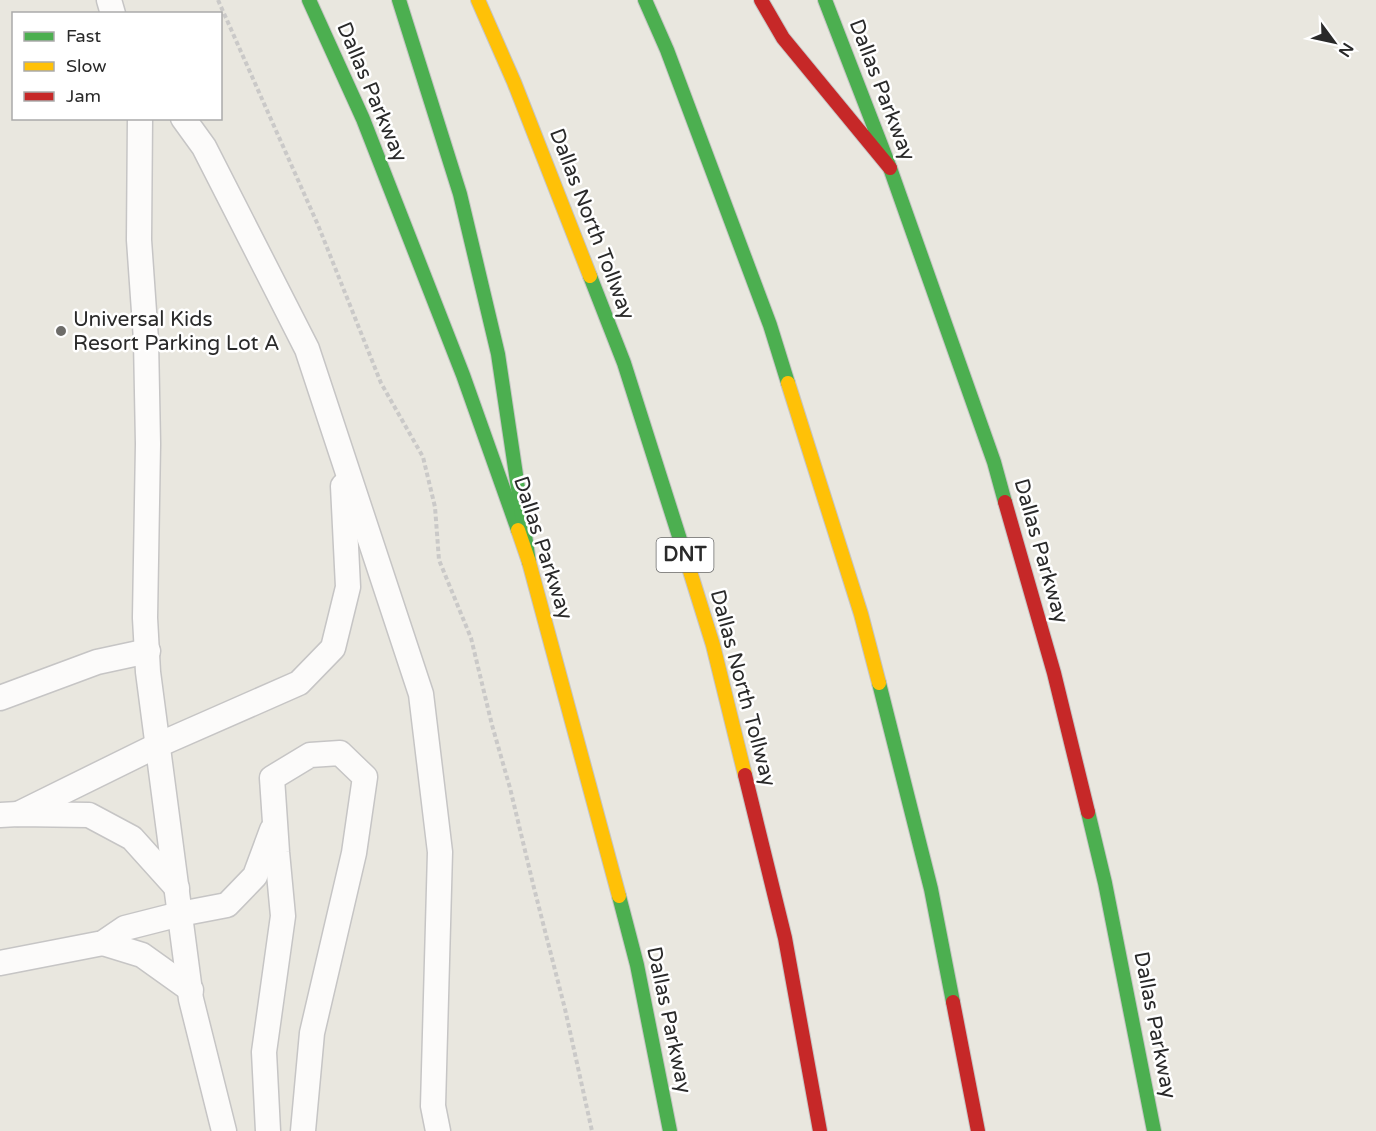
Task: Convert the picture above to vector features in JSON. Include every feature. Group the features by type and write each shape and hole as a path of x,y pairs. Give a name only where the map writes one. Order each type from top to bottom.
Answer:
{"main road":[{"name":"Dallas Parkway","path":"309,0 363,119 450,342 529,562 638,965 670,1131"},
{"path":"399,0 460,194 498,354 529,562"},
{"name":"Dallas North Tollway","path":"478,0 514,82 624,363 713,645 785,938 820,1131"},
{"path":"645,0 668,50 770,325 861,614 931,890 978,1131"},
{"path":"760,0 783,38 890,168"},
{"name":"Dallas Parkway","path":"825,0 890,168 994,462 1054,673 1105,883 1154,1131"}],"lane":[{"path":"140,120 139,240 146,340 148,432 145,618 148,672 191,999 224,1131"},
{"path":"184,120 204,147 307,349 421,694 440,852 433,1106 438,1131"},
{"path":"9,815 158,745 299,683 333,648 348,587 342,455"},
{"path":"0,698 97,662 148,651"},
{"path":"268,1131 264,1052 283,916 272,778 310,755 340,753 365,777 354,853 312,1033 303,1131"},
{"path":"9,815 89,815 132,838 177,888"},
{"path":"0,963 102,943 125,928 227,905 255,876 275,822"},
{"path":"102,943 142,955 190,990"}],"path":[{"path":"218,0 318,225 381,383 423,456 435,507 439,560 471,638 566,1009 592,1131"}],"traffic: fast":[{"path":"309,0 363,119 463,375 518,530"},
{"path":"399,0 460,194 498,354 529,562"},
{"path":"645,0 667,50 770,325 788,383"},
{"path":"825,0 890,168 994,462 1005,502"},
{"path":"590,276 624,363 684,552"},
{"path":"879,683 931,889 953,1002"},
{"path":"1088,812 1105,883 1154,1131"},
{"path":"619,896 637,965 670,1131"}],"traffic: slow":[{"path":"478,0 514,82 590,276"},
{"path":"788,383 861,614 879,683"},
{"path":"518,530 529,562 619,896"},
{"path":"684,552 713,645 745,775"}],"traffic: jam":[{"path":"761,0 783,38 890,168"},
{"path":"1005,502 1054,673 1088,812"},
{"path":"745,775 785,938 820,1131"},
{"path":"953,1002 978,1131"}],"place":[{"name":"Universal Kids Resort Parking Lot A","path":"61,331"}]}
